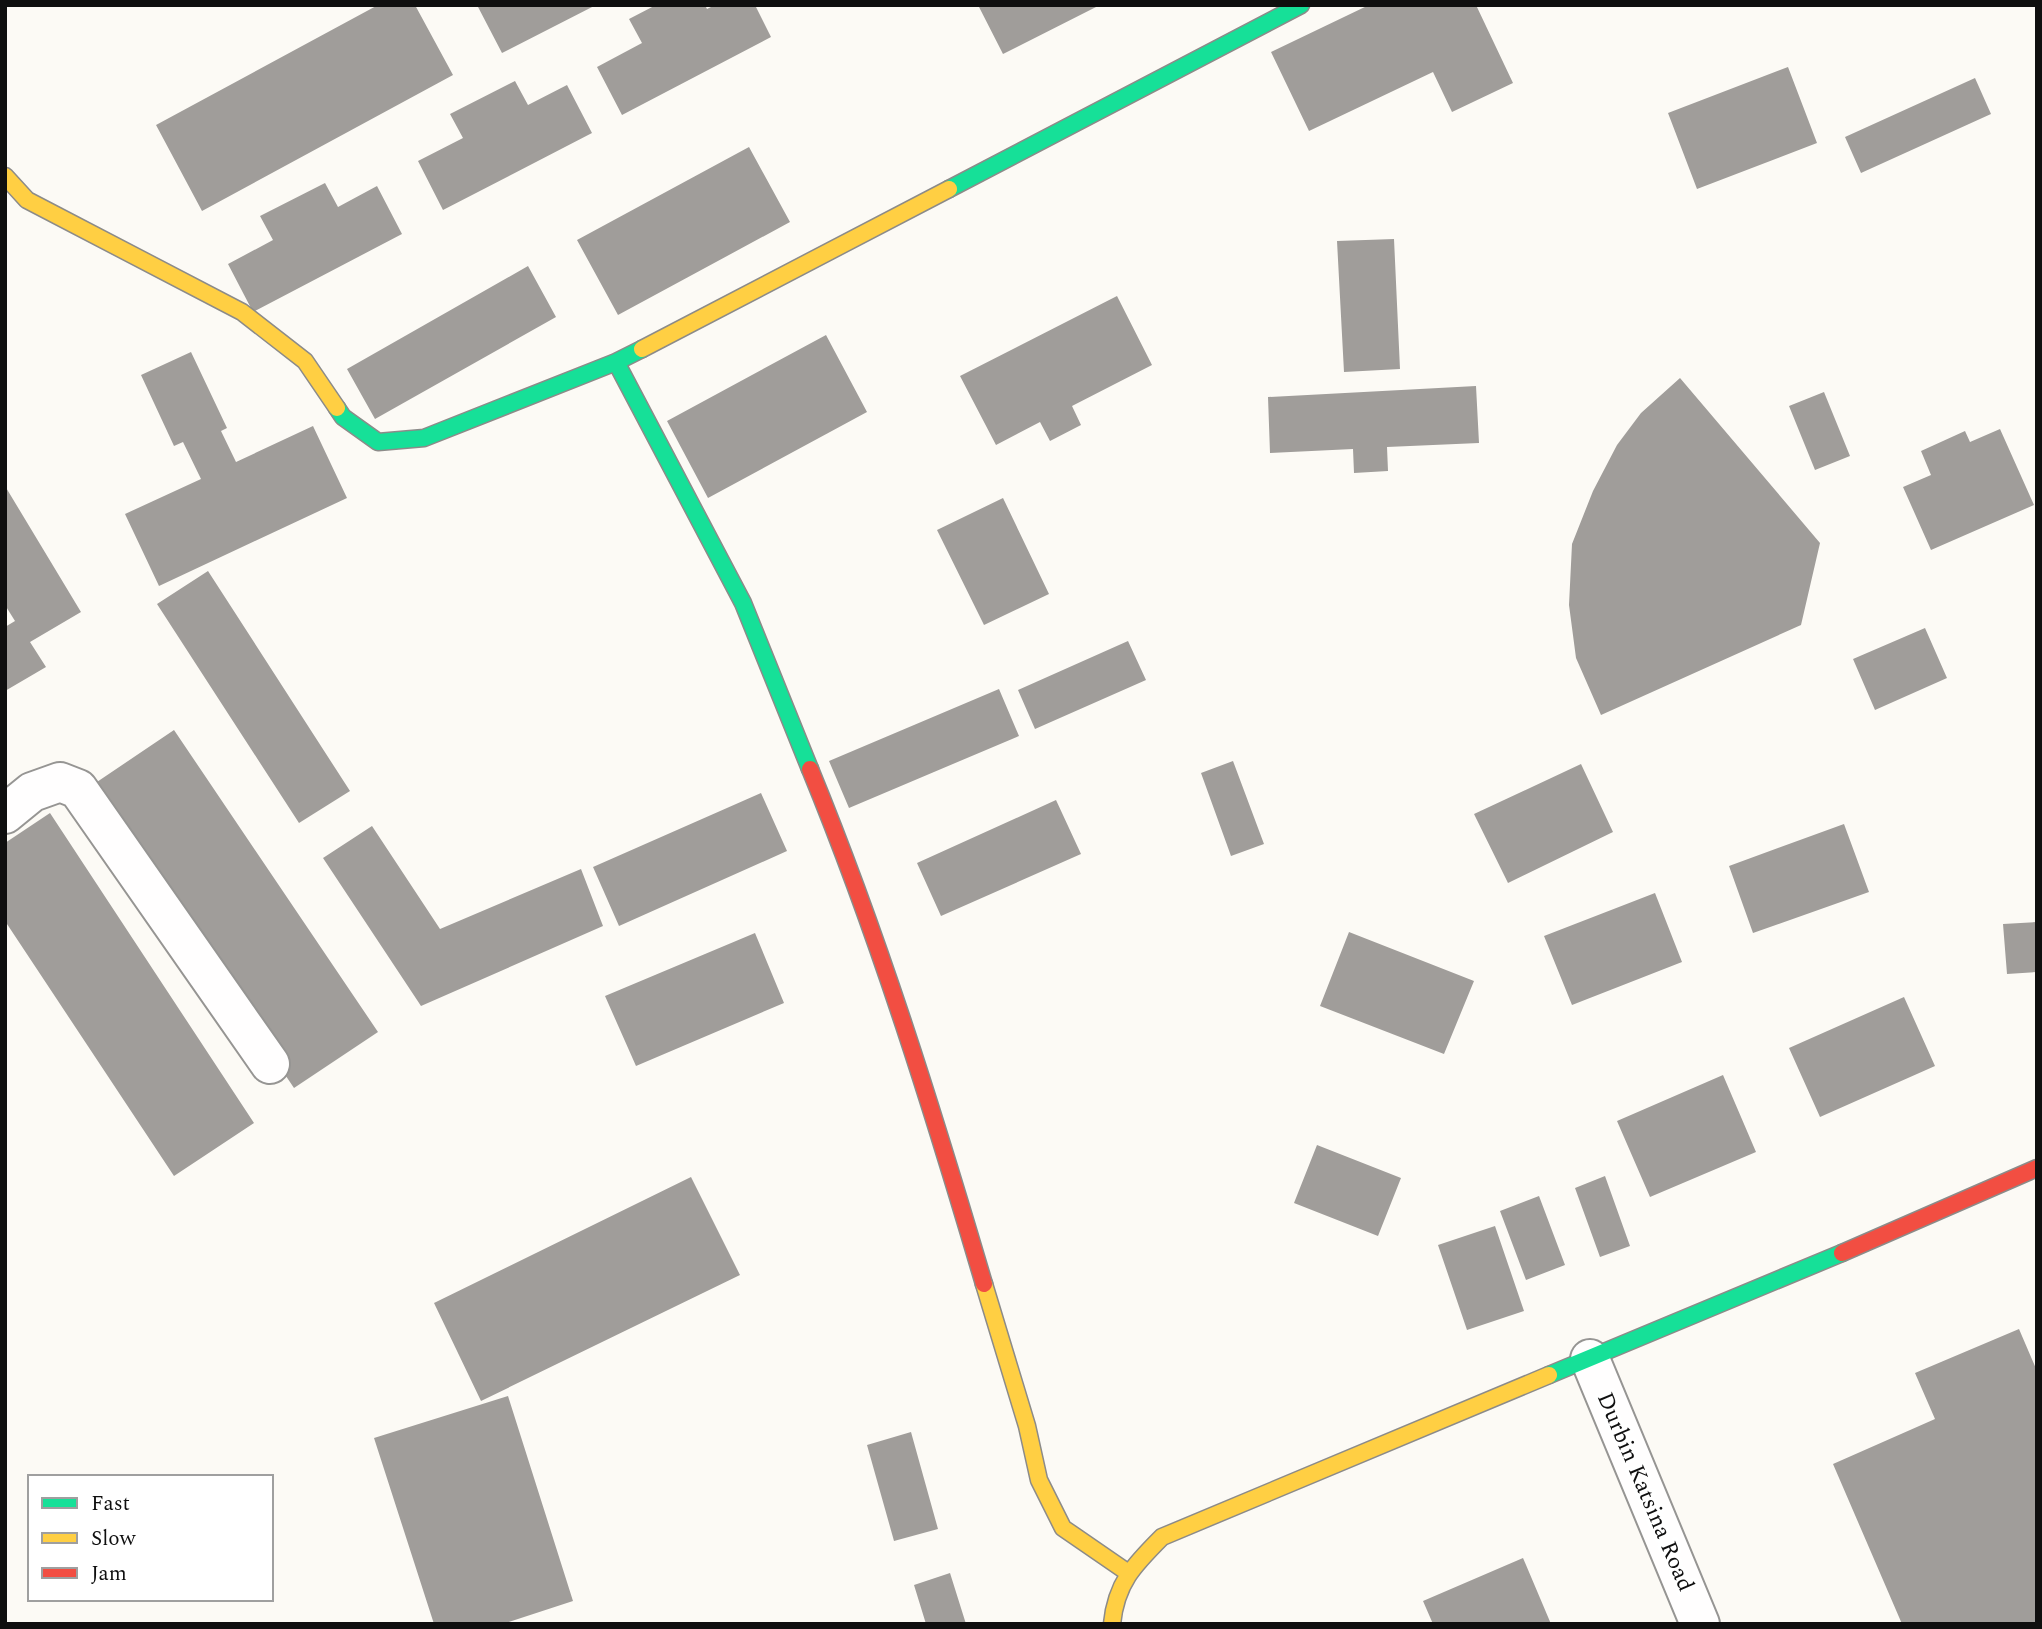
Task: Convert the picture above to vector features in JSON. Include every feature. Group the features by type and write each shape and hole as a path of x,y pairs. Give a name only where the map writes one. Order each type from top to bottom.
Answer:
{"street":[{"path":"5,176 27,200 242,312 305,361 343,417 378,442 424,438 616,362 1301,5"},
{"path":"616,362 743,603 834,827 935,1119 1027,1426 1039,1480 1063,1528 1127,1572"},
{"path":"5,814 32,792 60,782 78,789 270,1064"},
{"path":"1112,1624 1113,1604 1127,1572 1162,1537 1590,1359 2037,1168"},
{"name":"Durbin Katsina Road","path":"1590,1359 1700,1624"}],"building":[{"path":"378,5 415,5 453,75 202,211 156,125"},
{"path":"477,5 596,5 502,53"},
{"path":"656,5 705,5 707,9 715,5 755,5 771,37 622,115 597,67 642,43 629,19"},
{"path":"978,5 1100,5 1003,54"},
{"path":"1369,5 1476,5 1513,83 1452,112 1433,72 1309,131 1271,52"},
{"path":"1788,67 1817,143 1697,189 1668,113"},
{"path":"1975,78 1991,114 1861,173 1845,137"},
{"path":"515,81 528,105 567,85 592,133 443,210 418,161 463,138 450,114"},
{"path":"749,147 790,222 618,315 577,240"},
{"path":"325,183 338,207 377,186 402,234 253,312 228,264 273,240 260,216"},
{"path":"1394,239 1400,369 1344,372 1337,241"},
{"path":"528,266 556,317 375,419 347,369"},
{"path":"1117,296 1152,365 1072,406 1081,425 1050,441 1040,422 996,445 960,376"},
{"path":"826,335 867,412 708,498 667,421"},
{"path":"191,352 227,428 221,431 236,462 313,426 347,498 159,586 125,514 201,479 183,442 174,446 141,375"},
{"path":"1680,378 1820,543 1801,625 1601,715 1576,658 1569,605 1572,544 1593,491 1617,445 1641,413"},
{"path":"1476,386 1479,443 1387,447 1388,471 1354,473 1353,449 1270,453 1268,397"},
{"path":"1824,392 1850,456 1815,470 1789,406"},
{"path":"2000,429 2034,505 1931,550 1903,487 1931,475 1921,451 1965,431 1970,442"},
{"path":"5,486 81,612 30,642 46,667 5,691 5,627 15,621 5,605"},
{"path":"1003,498 1049,594 984,625 937,530"},
{"path":"208,571 350,791 299,823 157,604"},
{"path":"1925,628 1947,678 1875,710 1853,659"},
{"path":"1128,641 1146,680 1035,729 1018,690"},
{"path":"999,689 1019,736 849,808 829,761"},
{"path":"174,730 378,1032 294,1088 91,786"},
{"path":"1233,761 1264,844 1231,856 1201,773"},
{"path":"1581,764 1613,832 1508,883 1474,814"},
{"path":"761,793 787,851 619,926 593,867"},
{"path":"1056,800 1081,854 941,916 917,863"},
{"path":"50,813 254,1123 174,1176 5,921 5,843"},
{"path":"1844,824 1869,892 1753,933 1729,866"},
{"path":"372,826 440,929 581,869 603,926 421,1006 323,858"},
{"path":"1655,893 1682,962 1572,1005 1544,936"},
{"path":"2037,922 2037,972 2007,974 2003,924"},
{"path":"1349,932 1474,981 1444,1054 1320,1006"},
{"path":"755,933 784,1003 636,1066 605,996"},
{"path":"1904,997 1935,1066 1820,1117 1789,1048"},
{"path":"1723,1075 1756,1152 1650,1197 1617,1121"},
{"path":"1317,1145 1401,1178 1378,1236 1294,1203"},
{"path":"1605,1176 1630,1246 1600,1257 1575,1188"},
{"path":"691,1177 740,1275 481,1401 434,1303"},
{"path":"1539,1196 1565,1265 1526,1280 1500,1211"},
{"path":"1495,1226 1524,1311 1467,1330 1438,1245"},
{"path":"2019,1329 2037,1371 2037,1624 1902,1624 1833,1464 1935,1419 1915,1373"},
{"path":"508,1396 573,1601 503,1624 434,1624 374,1438"},
{"path":"911,1432 938,1529 894,1541 867,1445"},
{"path":"1523,1558 1551,1624 1433,1624 1423,1601"},
{"path":"950,1573 966,1624 926,1624 914,1585"}],"traffic: fast":[{"path":"949,189 1301,5"},
{"path":"337,408 343,417 378,442 424,438 616,362 642,349"},
{"path":"616,362 743,603 810,769"},
{"path":"1549,1375 1842,1253"}],"traffic: slow":[{"path":"5,176 27,200 242,312 305,361 337,408"},
{"path":"642,349 949,189"},
{"path":"984,1284 1027,1426 1039,1480 1063,1528 1127,1572"},
{"path":"1112,1624 1122,1586 1162,1537 1549,1375"}],"traffic: jam":[{"path":"810,769 859,896 904,1025 984,1284"},
{"path":"1842,1253 2037,1168"}]}
